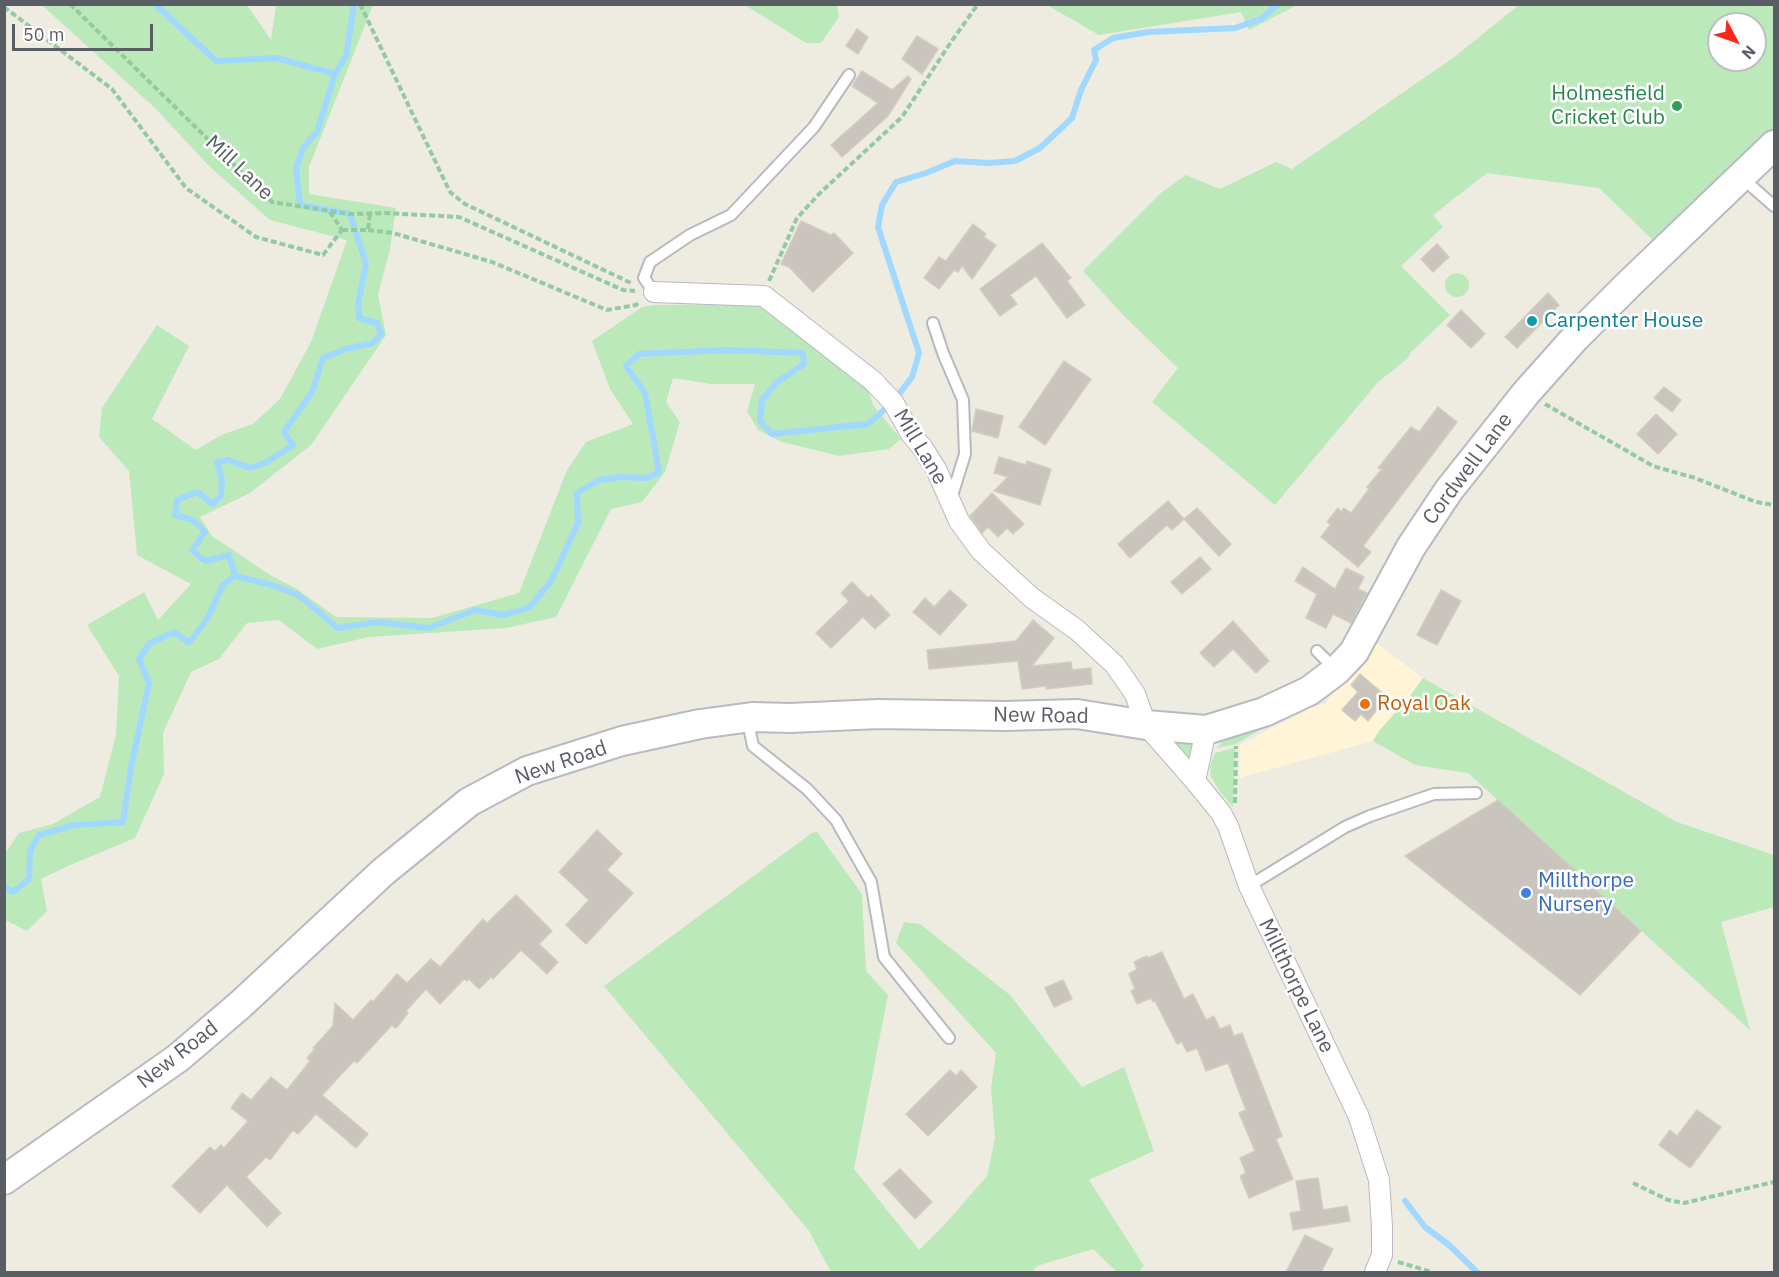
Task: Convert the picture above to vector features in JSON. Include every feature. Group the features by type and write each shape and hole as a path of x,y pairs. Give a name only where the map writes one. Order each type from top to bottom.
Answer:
{"main road":[{"name":"Cordwell Lane","path":"1146,725 1203,741 1308,691 1327,660 1354,652 1411,547 1449,490 1492,433 1575,338 1774,145"},
{"name":"New Road","path":"4,1180 178,1058 234,1010 383,872 469,802 527,771 622,741 700,724 752,717 790,718 879,714 1005,716 1077,714 1146,725"}],"street":[{"path":"654,292 764,297"},
{"name":"Mill Lane","path":"764,297 873,381 893,402 910,434 922,447 936,469 959,521 981,551 1032,598 1077,630 1115,664 1135,694 1146,725"},
{"name":"Millthorpe Lane","path":"1146,725 1221,813 1228,826 1249,886 1359,1116 1379,1180 1382,1227 1378,1264"},
{"path":"1196,781 1203,741"}],"lane":[{"path":"654,292 644,278 650,262 690,235 731,215 814,127 849,75"},
{"path":"1740,177 1774,206"},
{"path":"933,323 963,400 965,454 951,502"},
{"path":"752,717 750,732 753,746 807,789 836,820 871,882 884,957 949,1038"},
{"path":"1249,886 1346,827 1371,816 1434,794 1476,793"}],"path":[{"name":"Mill Lane","path":"70,4 272,202 350,214 459,217 623,290 654,292"},
{"path":"360,4 450,192 465,204 581,260 654,292"},
{"path":"764,297 777,260 797,218 819,194 902,117 948,45 978,4"},
{"path":"4,7 112,89 186,189 256,237 323,255 342,230"},
{"path":"330,212 342,230"},
{"path":"368,230 370,213"},
{"path":"342,230 393,233 492,262 608,310 636,305 654,292"},
{"path":"1526,393 1653,466 1695,478 1756,502 1774,505"},
{"path":"1203,741 1238,746 1235,809 1228,826"},
{"path":"1633,1183 1668,1200 1684,1203 1774,1182"},
{"path":"1378,1264 1432,1272"}],"shaded area":[{"path":"1375,642 1423,678 1373,741 1239,778 1240,745 1316,705 1325,704"}],"green space":[{"path":"42,5 247,5 271,40 276,5 373,5 309,167 309,194 396,208 390,249 378,295 386,335 311,445 250,493 200,517 212,536 270,575 297,589 336,617 432,618 519,593 567,470 586,442 633,424 610,389 592,341 642,307 762,304 866,383 873,405 901,439 889,449 839,456 782,442 758,430 747,411 755,384 711,384 673,378 666,402 680,422 665,472 642,502 611,509 556,617 506,628 369,637 317,649 279,620 247,623 219,659 191,672 163,733 164,774 135,838 41,879 47,911 27,931 5,920 4,855 19,833 53,824 100,797 116,735 119,676 87,625 144,592 158,620 191,584 137,555 129,471 99,437 102,408 157,325 189,346 152,419 196,450 221,435 253,424 280,399 311,342 347,240 270,220 209,166 156,109"},
{"path":"745,5 837,5 839,17 821,43 806,43"},
{"path":"1047,5 1297,5 1249,30 1241,12 1099,35"},
{"path":"1519,5 1774,5 1774,133 1654,241 1599,188 1487,173 1433,215 1443,227 1401,266 1450,315 1411,352 1407,359 1378,382 1275,505 1152,402 1178,368 1124,316 1083,271 1162,192 1186,175 1220,189 1276,162 1292,169 1453,58"},
{"path":"1457,273 1465,277 1469,285 1465,293 1457,297 1449,293 1445,285 1449,277"},
{"path":"1423,678 1677,822 1774,855 1774,907 1721,922 1750,1030 1468,773 1415,765 1373,741"},
{"path":"1293,711 1236,744 1217,748 1222,742 1236,734"},
{"path":"1165,738 1196,742 1192,768"},
{"path":"1235,748 1233,807 1211,777 1210,766 1215,753"},
{"path":"817,832 862,894 866,971 888,995 854,1169 919,1250 987,1176 995,1138 991,1089 996,1053 896,943 904,922 920,924 1010,995 1082,1087 1124,1067 1154,1151 1089,1180 1144,1266 1139,1272 1117,1272 1093,1249 1037,1266 1032,1272 831,1272 809,1231 604,986 812,833"}],"building":[{"path":"857,29 868,37 858,54 846,46"},
{"path":"917,36 938,49 922,74 902,59"},
{"path":"862,71 892,90 908,76 911,79 888,116 842,157 831,145 878,103 852,86"},
{"path":"801,221 831,235 834,233 853,253 813,292 789,267 781,264"},
{"path":"973,224 986,234 984,237 996,245 972,279 962,266 958,272 954,270 939,289 924,278 939,257 946,261"},
{"path":"1042,243 1071,278 1067,281 1085,305 1067,318 1036,276 1010,295 1017,304 1000,316 980,289"},
{"path":"1437,244 1449,257 1433,272 1421,259"},
{"name":"Carpenter House","path":"1548,293 1559,305 1517,348 1505,337"},
{"path":"1461,310 1485,334 1471,348 1447,325"},
{"path":"1064,361 1091,379 1045,445 1019,427"},
{"path":"1664,387 1681,400 1672,412 1654,398"},
{"path":"1438,407 1457,422 1363,546 1371,552 1358,567 1321,537 1331,524 1327,522 1338,508 1341,512 1344,508 1351,513 1369,489 1367,487 1382,469 1378,468 1411,427 1419,432"},
{"path":"976,409 1003,416 998,438 972,431"},
{"path":"1656,414 1677,434 1658,454 1637,434"},
{"path":"999,457 1026,465 1027,461 1051,469 1040,505 994,491 1008,477 994,473"},
{"path":"992,493 1024,524 1013,534 1007,528 998,537 988,527 982,533 970,516"},
{"path":"1168,501 1184,519 1172,530 1167,525 1130,558 1118,544"},
{"path":"1197,508 1231,544 1219,556 1184,519"},
{"path":"1200,557 1211,569 1182,594 1171,582"},
{"path":"1303,567 1335,589 1346,568 1364,577 1358,589 1367,593 1351,623 1333,614 1326,628 1306,618 1317,594 1295,581"},
{"path":"852,582 868,598 871,595 890,615 875,629 863,617 831,648 816,633 849,601 841,593"},
{"path":"950,590 967,605 940,635 913,612 925,598 934,607"},
{"path":"1441,590 1461,601 1437,645 1417,635"},
{"path":"1033,620 1054,638 1032,666 1071,662 1072,670 1091,668 1092,684 1022,689 1018,661 929,669 927,650 1016,641"},
{"path":"1233,621 1269,661 1256,673 1233,649 1214,667 1200,653"},
{"name":"Royal Oak","path":"1360,674 1387,697 1368,721 1361,714 1355,721 1342,710 1358,692 1351,685"},
{"name":"Millthorpe Nursery","path":"1498,800 1641,931 1580,995 1405,856"},
{"path":"597,830 622,854 607,870 633,893 586,944 566,925 589,900 559,872"},
{"path":"516,895 552,931 539,944 558,962 547,974 521,950 493,979 491,977 479,989 469,979 467,981 464,979 440,1004 426,989 406,1011 408,1013 397,1027 392,1025 357,1063 354,1061 322,1095 368,1134 356,1148 316,1114 298,1134 293,1130 270,1160 266,1157 246,1177 281,1213 267,1227 227,1185 200,1213 172,1186 210,1147 215,1151 221,1145 224,1148 248,1121 231,1108 242,1093 251,1100 271,1077 287,1090 310,1061 307,1058 315,1049 313,1048 333,1026 335,1003 353,1020 371,1000 373,1002 397,974 407,983 431,959 440,967 483,919 487,923"},
{"path":"1162,952 1184,999 1193,994 1206,1020 1214,1016 1220,1029 1230,1025 1234,1036 1242,1033 1282,1136 1276,1139 1293,1179 1249,1198 1240,1176 1246,1173 1240,1158 1255,1151 1239,1113 1246,1110 1228,1063 1206,1071 1197,1048 1187,1052 1182,1042 1177,1044 1155,1001 1153,1002 1151,998 1137,1004 1131,991 1135,989 1129,974 1137,969 1134,962"},
{"path":"1063,980 1072,999 1054,1007 1045,988"},
{"path":"950,1070 956,1076 961,1070 977,1087 928,1136 906,1114"},
{"path":"1697,1110 1721,1127 1690,1168 1659,1145 1670,1130 1677,1136"},
{"path":"900,1169 932,1202 915,1219 883,1184"},
{"path":"1318,1178 1323,1210 1347,1206 1350,1221 1293,1230 1290,1213 1301,1211 1296,1181"},
{"path":"1305,1235 1333,1249 1321,1272 1286,1272"}],"waterway":[{"path":"155,4 216,61 276,58 335,74"},
{"path":"235,576 229,555 205,561 192,550 205,532 193,520 175,515 177,500 197,492 213,504 221,496 222,480 217,462 228,460 250,468 267,462 293,445 284,432 312,392 323,358 346,349 373,343 381,334 377,323 359,318 358,304 366,264 350,214 300,205 296,169 303,148 317,132 335,74 346,56 354,4"},
{"path":"235,576 272,585 298,595 338,628 378,622 429,628 475,610 504,615 530,607 551,581 578,523 577,493 599,480 620,477 647,478 659,472 645,393 626,366 639,354 726,350 803,353 804,364 776,383 762,400 760,421 772,434 868,424 893,402 912,377 919,353 878,227 882,205 896,182 955,161 988,163 1015,161 1040,148 1072,118 1081,90 1096,60 1094,50 1113,38 1148,32 1235,28 1261,19 1278,4"},
{"path":"4,886 13,892 29,879 30,851 39,835 74,825 123,822 131,767 149,683 139,659 150,643 174,632 189,643 207,619 223,585 235,576"},
{"path":"1405,1201 1425,1227 1449,1245 1477,1272"}],"place":[{"name":"Holmesfield Cricket Club","path":"1677,106"},
{"name":"Carpenter House","path":"1532,321"},
{"name":"Royal Oak","path":"1365,704"},
{"name":"Millthorpe Nursery","path":"1526,893"}]}
